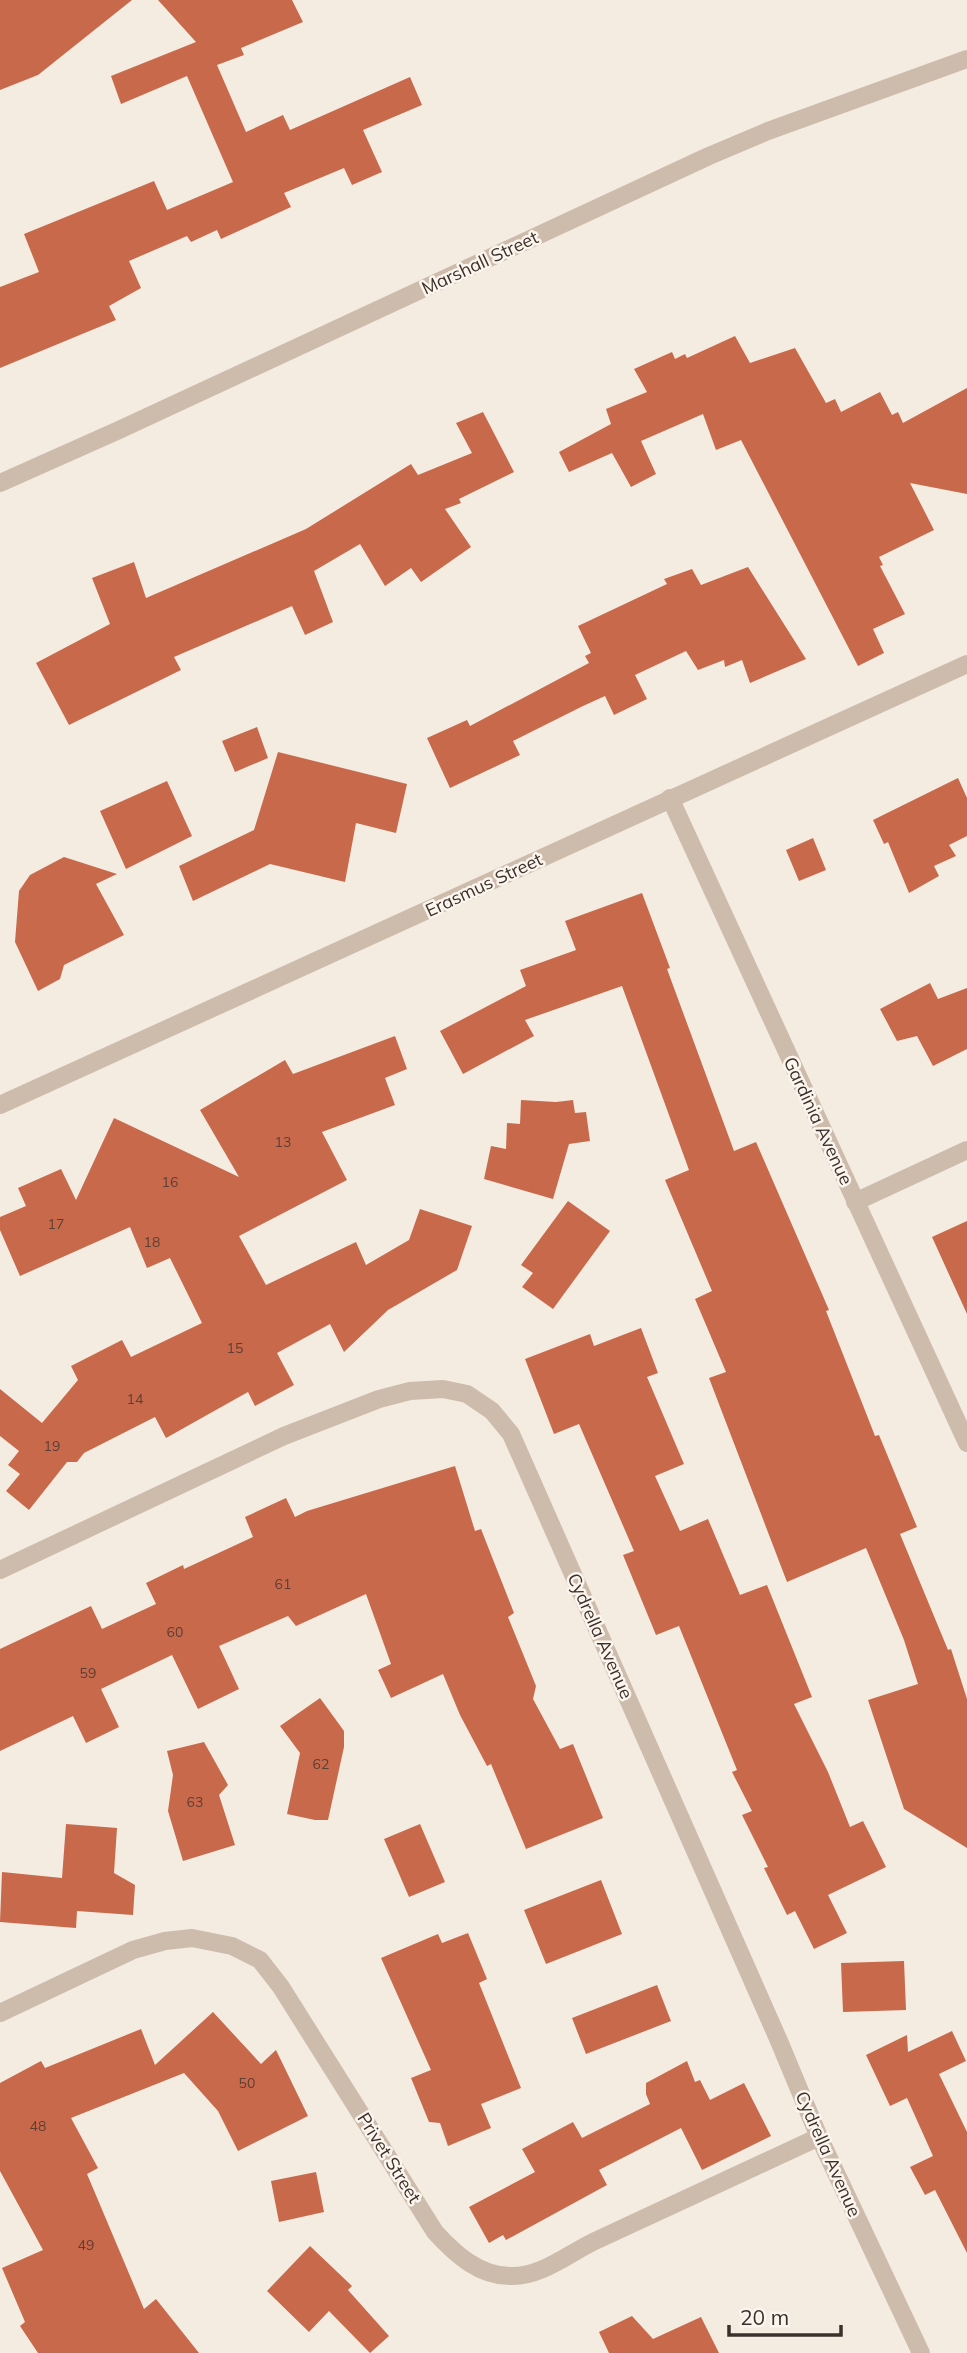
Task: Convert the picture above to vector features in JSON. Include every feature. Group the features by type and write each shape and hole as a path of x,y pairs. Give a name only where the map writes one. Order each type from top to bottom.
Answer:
{"street":[{"name":"Marshall Street","path":"0,483 709,156 779,127 967,58"},
{"name":"Erasmus Street","path":"0,1105 967,664"},
{"name":"Gardinia Avenue","path":"670,799 967,1443"},
{"path":"855,1202 967,1150"},
{"name":"Cydrella Avenue","path":"0,1570 284,1436 379,1399 410,1391 443,1389 467,1394 492,1411 511,1434 774,2028 819,2137 921,2353"},
{"name":"Privet Street","path":"0,2014 133,1950 164,1941 192,1938 232,1946 260,1960 281,1987 435,2232 458,2256 485,2271 510,2276 534,2273 577,2250 819,2137"}],"building":[{"path":"0,0 132,0 38,75 0,90"},
{"path":"158,0 292,0 303,22 241,48 244,55 217,65 246,132 283,115 290,130 410,77 422,105 363,130 382,172 352,185 344,168 284,193 291,207 221,239 217,230 191,242 187,236 129,261 141,288 109,306 116,320 0,368 0,287 39,272 24,234 154,181 167,210 233,182 187,76 121,104 111,76 196,42"},
{"path":"735,336 750,363 795,348 826,403 835,399 841,412 880,392 892,415 898,412 903,423 967,388 967,494 910,483 934,530 879,557 883,565 880,566 905,614 873,629 884,653 858,666 741,440 716,450 703,414 641,441 656,474 631,487 612,453 569,472 559,452 611,424 606,409 647,392 634,369 672,352 675,359 685,354 687,358"},
{"path":"483,412 514,472 459,499 461,503 445,509 471,547 421,582 411,568 385,586 360,544 314,571 333,622 305,635 292,606 174,657 181,670 69,725 36,663 110,624 92,578 134,562 146,598 306,529 411,464 418,475 472,453 456,423"},
{"path":"748,567 806,659 750,683 742,660 725,667 724,660 698,670 686,651 635,675 647,699 614,715 605,696 513,741 520,755 450,788 427,738 467,720 470,726 589,663 585,656 591,653 578,626 667,584 664,579 692,569 701,585"},
{"path":"257,727 268,758 235,772 222,741"},
{"path":"278,752 407,784 396,833 356,823 345,882 270,864 193,901 179,866 254,830"},
{"path":"958,778 967,798 967,836 949,845 956,856 934,866 939,876 909,893 888,842 884,844 873,820"},
{"path":"167,781 192,836 126,869 100,811"},
{"path":"813,838 826,870 799,881 786,850"},
{"path":"64,857 117,874 96,884 124,935 64,965 60,979 38,991 15,942 19,891 30,875"},
{"path":"642,893 734,1151 756,1142 829,1310 826,1311 875,1436 879,1435 917,1527 900,1534 948,1650 951,1649 967,1699 967,1848 904,1809 868,1700 918,1684 904,1640 866,1548 787,1582 709,1378 726,1372 695,1299 712,1291 665,1180 689,1170 622,986 525,1020 534,1036 463,1074 440,1031 526,986 520,970 576,950 565,921"},
{"path":"930,983 938,999 967,988 967,1049 933,1066 917,1036 897,1041 880,1009"},
{"path":"395,1036 407,1069 385,1078 395,1105 322,1132 347,1180 239,1236 266,1285 356,1242 366,1265 409,1240 420,1209 472,1226 457,1270 388,1310 344,1352 330,1324 277,1353 294,1385 255,1406 248,1392 166,1438 155,1417 84,1453 77,1462 67,1462 29,1510 6,1491 20,1474 8,1465 19,1451 0,1436 0,1389 42,1423 78,1380 71,1366 122,1340 131,1357 202,1323 170,1258 147,1268 130,1227 20,1276 0,1230 0,1217 26,1206 18,1188 61,1169 76,1200 114,1118 239,1177 200,1110 285,1060 293,1074"},
{"path":"521,1100 573,1100 575,1113 586,1112 590,1141 569,1144 553,1199 484,1179 491,1146 506,1149 507,1123 520,1124"},
{"path":"568,1201 610,1231 553,1309 522,1287 533,1273 521,1265"},
{"path":"967,1221 967,1314 932,1237"},
{"path":"641,1328 658,1373 647,1377 684,1464 655,1476 680,1531 708,1519 740,1595 767,1585 812,1697 794,1704 828,1772 850,1827 863,1821 886,1867 828,1895 847,1933 814,1949 795,1911 787,1915 764,1868 768,1867 742,1815 752,1811 732,1772 737,1770 679,1626 656,1635 623,1555 634,1551 579,1424 554,1434 525,1359 590,1334 594,1346"},
{"path":"455,1466 475,1531 481,1529 514,1613 508,1617 536,1686 533,1699 560,1749 573,1744 603,1818 526,1849 491,1764 487,1766 460,1715 443,1674 391,1698 378,1670 391,1664 366,1594 296,1626 288,1616 219,1646 239,1689 198,1709 172,1655 101,1689 119,1727 86,1743 73,1716 0,1751 0,1649 91,1606 102,1629 156,1604 146,1583 183,1565 184,1569 253,1537 245,1517 286,1498 295,1517"},
{"path":"320,1698 344,1731 344,1747 328,1820 287,1814 300,1753 280,1726"},
{"path":"204,1742 228,1785 219,1795 235,1845 183,1861 168,1811 173,1775 167,1751"},
{"path":"66,1824 117,1828 114,1873 135,1885 133,1915 77,1911 76,1928 0,1922 2,1872 62,1878"},
{"path":"420,1824 445,1882 409,1897 384,1839"},
{"path":"601,1880 622,1934 546,1964 524,1910"},
{"path":"468,1933 487,1979 479,1983 521,2088 481,2104 491,2128 448,2146 440,2123 429,2122 411,2078 431,2070 381,1958 438,1934 442,1943"},
{"path":"904,1961 906,2010 843,2012 841,1963"},
{"path":"657,1985 671,2021 586,2054 572,2018"},
{"path":"213,2012 261,2064 276,2050 308,2116 238,2151 218,2111 184,2073 71,2118 98,2168 87,2174 144,2309 156,2299 199,2353 38,2353 20,2326 25,2322 2,2268 43,2250 0,2171 0,2083 41,2061 45,2068 141,2029 155,2065"},
{"path":"952,2031 966,2061 939,2074 967,2132 967,2253 935,2190 925,2195 910,2167 933,2156 907,2098 890,2106 866,2055 907,2035 908,2052"},
{"path":"687,2061 695,2082 700,2080 710,2100 744,2083 771,2136 702,2170 681,2128 599,2170 607,2185 506,2240 503,2235 489,2243 469,2207 535,2172 522,2149 573,2122 582,2138 650,2104 646,2083"},
{"path":"316,2172 324,2212 279,2222 271,2181"},
{"path":"310,2246 352,2286 348,2290 389,2336 370,2353 329,2311 309,2332 267,2291"},
{"path":"632,2316 653,2339 701,2317 719,2353 609,2353 599,2332"}]}
